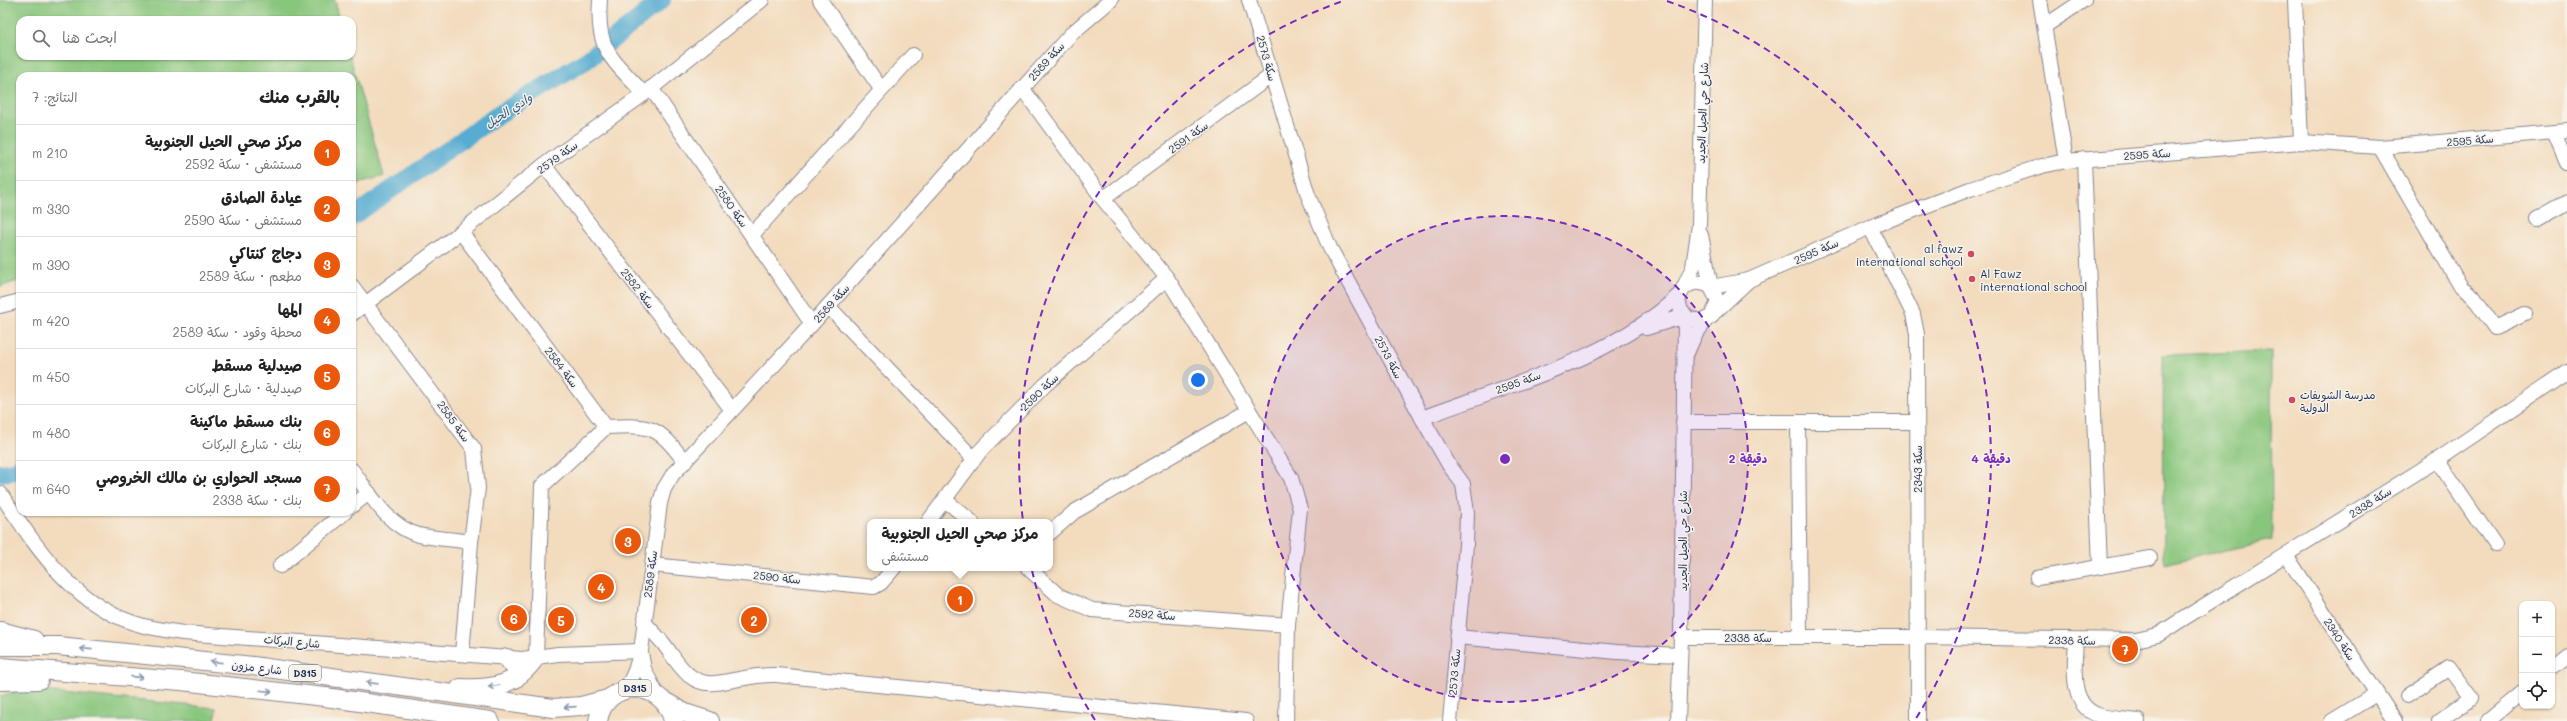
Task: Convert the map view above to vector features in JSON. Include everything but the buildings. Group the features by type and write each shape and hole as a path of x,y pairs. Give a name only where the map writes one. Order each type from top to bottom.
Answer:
{"main road":[{"path":"0,631 58,646"},
{"name":"شارع مزون","path":"0,646 58,646 252,666 392,685 512,704 553,708 582,706 608,699"},
{"path":"392,685 472,689 502,684 527,671 536,657"},
{"path":"507,658 517,670 514,679"},
{"name":"شارع مزون","path":"0,667 181,681 325,697 490,721"},
{"path":"0,681 79,679 108,675"},
{"name":"D315","path":"598,721 602,708 608,699 626,690 642,689 685,713 710,721"},
{"name":"D315","path":"660,698 671,712 673,721"}],"street":[{"name":"سكة 2580","path":"600,0 599,32 604,48 616,66 648,91 752,235 812,324"},
{"name":"سكة 2579","path":"356,311 461,232 544,165 648,91 762,0"},
{"path":"820,0 881,89"},
{"name":"سكة 2589","path":"626,690 635,671 641,651 656,522 664,489 673,474 686,462 812,324 1071,34 1111,0"},
{"name":"سكة 2573","path":"1249,0 1308,195 1330,248 1422,418 1449,465 1463,484 1467,519 1450,721"},
{"name":"شارع حي الحيل الجديد","path":"1682,292 1693,267 1699,225 1705,0"},
{"path":"2040,0 2066,161"},
{"path":"2045,26 2084,0"},
{"path":"2295,0 2301,142"},
{"path":"752,235 913,55"},
{"name":"سكة 2591","path":"1103,199 1272,75"},
{"path":"1022,88 1103,199 1167,278 1291,478 1300,509 1288,625 1286,721"},
{"path":"2561,132 2567,163"},
{"name":"سكة 2595","path":"1711,287 1749,280 1870,227 1976,187 2042,166 2066,161 2301,142 2380,147 2561,132"},
{"path":"2380,147 2461,286 2473,296 2495,328 2525,314"},
{"path":"2084,159 2100,567"},
{"name":"سكة 2582","path":"544,165 732,410"},
{"path":"2537,219 2567,202"},
{"name":"شارع حي الحيل الجديد","path":"1699,225 1708,264 1711,287"},
{"name":"سكة 2343","path":"1870,227 1913,314 1917,334 1918,721"},
{"name":"سكة 2584","path":"461,232 606,427"},
{"path":"1708,264 1716,277 1729,283"},
{"name":"سكة 2590","path":"930,519 974,459 1045,385 1167,278"},
{"name":"سكة 2595","path":"1711,316 1749,280"},
{"path":"1700,282 1711,287 1717,296 1711,316 1693,321 1685,316 1679,306 1682,292 1688,285 1700,282"},
{"name":"سكة 2585","path":"356,291 474,449 478,488 471,542 462,654"},
{"name":"سكة 2595","path":"1634,332 1656,316 1682,292"},
{"path":"0,306 16,302"},
{"path":"828,306 974,459"},
{"name":"شارع حي الحيل الجديد","path":"1678,721 1681,637 1685,316"},
{"name":"سكة 2595","path":"1422,418 1567,364 1634,332 1685,316"},
{"name":"شارع حي الحيل الجديد","path":"1684,361 1690,344 1711,316"},
{"path":"1663,323 1674,326 1684,341"},
{"name":"سكة 2338","path":"1681,637 1918,637 2136,640 2158,634 2437,460 2567,372"},
{"path":"1053,530 1074,512 1249,411"},
{"path":"1683,422 1917,422"},
{"path":"1798,422 1800,637"},
{"path":"536,657 542,486 606,427 642,426 655,430 671,444 686,462"},
{"path":"2437,460 2495,545"},
{"path":"356,475 388,517 402,528 419,535 471,542"},
{"name":"شارع البركات","path":"0,493 16,515"},
{"path":"356,503 369,493"},
{"path":"945,500 968,519"},
{"name":"شارع البركات","path":"17,516 61,577 91,602 116,616 143,626 183,633 507,658 641,651"},
{"path":"280,566 340,516"},
{"name":"سكة 2340","path":"2286,555 2395,721"},
{"path":"2037,578 2150,558"},
{"name":"سكة 2590","path":"652,564 874,587 881,583 891,571"},
{"name":"سكة 2592","path":"1031,571 1058,595 1092,610 1288,625"},
{"path":"644,622 662,642 677,665 686,675 699,681 713,683 751,675 776,675 1246,721"},
{"path":"1457,637 1617,652 1680,655"},
{"path":"2076,640 2075,686 2083,704 2096,714 2138,721"},
{"name":"سكة 2589","path":"641,651 644,669 660,698"},
{"path":"2555,665 2567,655"},
{"path":"2407,696 2449,668 2471,698 2439,721"},
{"path":"2332,721 2376,694"},
{"path":"2488,721 2519,695"}],"green space":[{"path":"0,0 335,0 339,16 16,16 16,60 351,60 355,72 16,72 16,281 0,287"},
{"path":"356,77 384,176 356,184"},
{"path":"2271,351 2272,540 2164,564 2163,355"},
{"path":"23,689 216,708 215,721 0,721 0,696"}],"waterway":[{"name":"وادي الحيل","path":"356,214 496,116 587,60 662,0"},
{"name":"وادي الحيل","path":"0,473 16,470"}],"place":[{"name":"al fawz international school","path":"1971,254"},
{"name":"Al Fawz international school","path":"1972,279"},
{"name":"مدرسة الشويفات الدولية","path":"2292,400"},
{"name":"دجاج كنتاكي","path":"628,541"},
{"name":"المها","path":"601,587"},
{"name":"مركز صحي الحيل الجنوبية","path":"960,599"},
{"name":"بنك مسقط ماكينة","path":"514,618"},
{"name":"صيدلية مسقط","path":"561,620"},
{"name":"عيادة الصادق","path":"754,620"},
{"name":"مسجد الحواري بن مالك الخروصي","path":"2125,649"}]}
